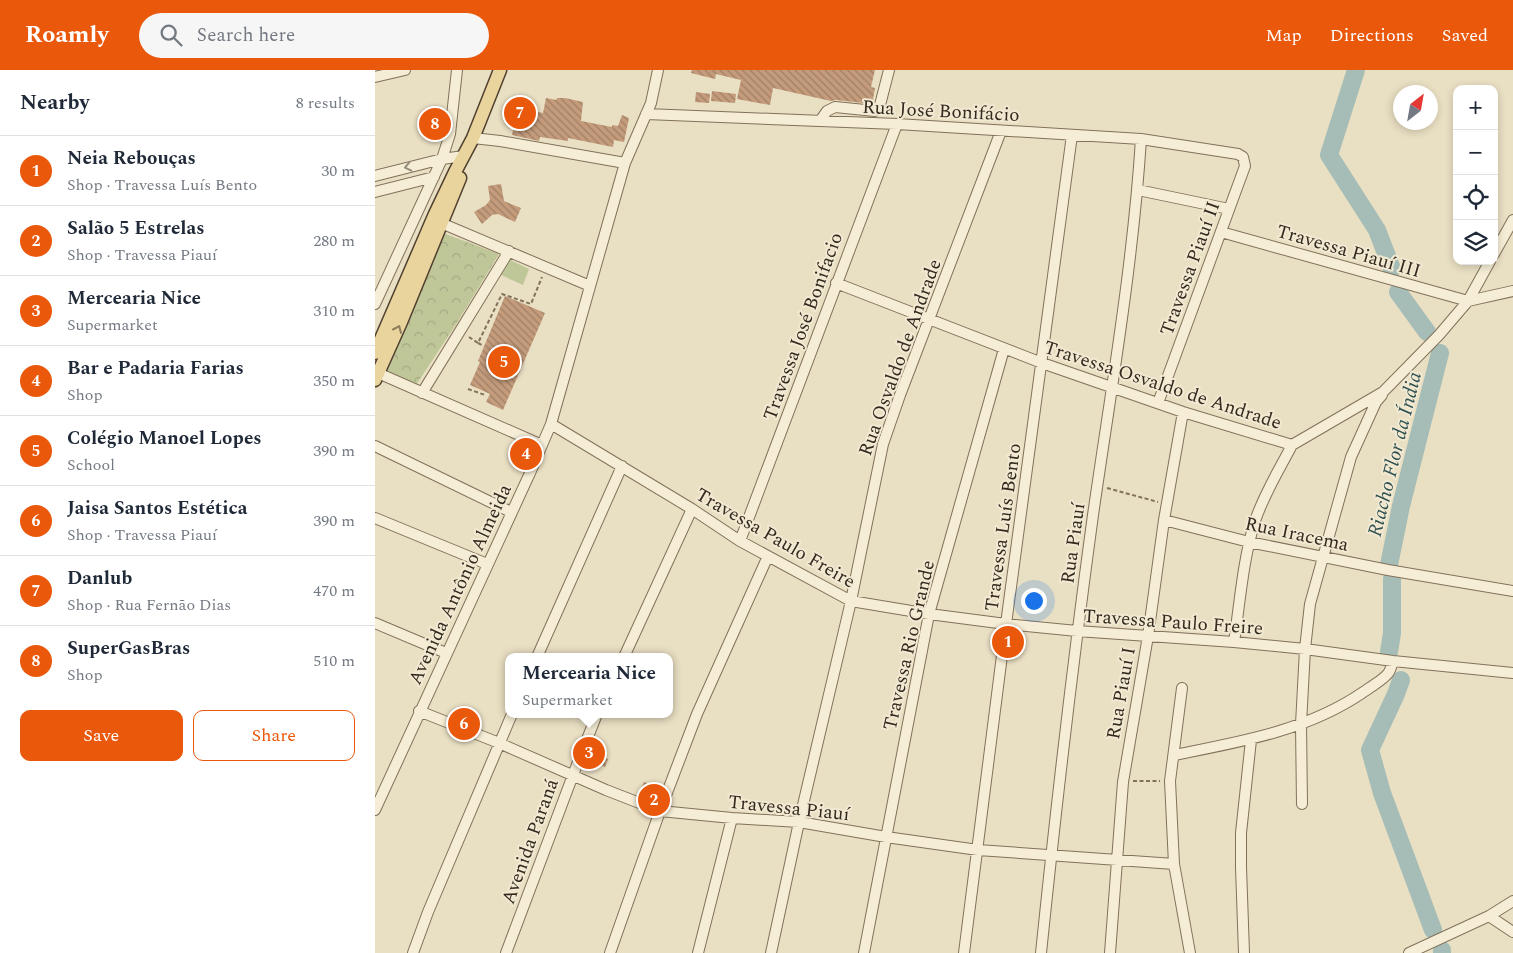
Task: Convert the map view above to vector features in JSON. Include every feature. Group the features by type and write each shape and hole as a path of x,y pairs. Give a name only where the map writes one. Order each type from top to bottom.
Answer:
{"main road":[{"path":"375,354 435,214 473,138 500,70"},
{"path":"377,377 461,176 464,156"}],"street":[{"path":"375,77 405,70"},
{"path":"375,304 442,159 450,134 457,70"},
{"name":"Avenida Antônio Almeida","path":"375,810 551,424 625,162 651,103 658,70"},
{"path":"820,121 827,111 835,107 875,111 880,105 889,70"},
{"name":"Rua José Bonifácio","path":"646,114 897,124 1141,139 1232,152"},
{"name":"Travessa José Bonifacio","path":"740,541 897,124"},
{"name":"Rua Osvaldo de Andrade","path":"771,953 799,822 851,601 883,444 900,394 1001,131"},
{"name":"Travessa Luís Bento","path":"964,953 1072,135"},
{"path":"473,138 625,162"},
{"name":"Rua Piauí","path":"1041,953 1077,631 1113,387 1138,190 1141,139"},
{"name":"Travessa Piauí II","path":"1158,402 1245,166 1243,157 1232,152"},
{"path":"375,176 442,159 464,156"},
{"path":"375,192 434,177"},
{"path":"1138,190 1229,210"},
{"path":"1498,247 1513,220"},
{"path":"441,223 590,286"},
{"name":"Travessa Piauí III","path":"1221,232 1469,301"},
{"path":"422,393 509,251"},
{"name":"Travessa Osvaldo de Andrade","path":"836,283 1042,363 1183,412 1292,445 1383,392 1439,335 1469,301 1488,265"},
{"path":"1469,301 1513,291"},
{"name":"Travessa Rio Grande","path":"864,953 929,614 1004,349"},
{"path":"377,377 422,393 542,445"},
{"path":"1303,804 1301,724 1305,649 1310,604 1351,456 1383,392"},
{"name":"Rua Piauí I","path":"1110,953 1123,782 1183,412"},
{"name":"Travessa Paulo Freire","path":"551,424 692,509 740,541 851,601 1006,624 1234,642 1513,673"},
{"path":"1234,642 1249,542 1255,519 1292,445"},
{"path":"375,446 511,512"},
{"path":"539,653 622,466"},
{"path":"626,653 692,509"},
{"path":"375,518 487,564"},
{"name":"Rua Iracema","path":"1165,520 1249,542 1388,570 1513,591"},
{"path":"610,953 660,811 697,714 768,556"},
{"path":"375,624 446,653"},
{"path":"1174,756 1251,740 1301,724 1345,704 1389,673 1393,661"},
{"path":"1182,688 1170,781 1174,864 1190,953"},
{"name":"Travessa Piauí","path":"419,711 660,811 799,822 978,850 1174,864"},
{"path":"413,953 428,912 509,718"},
{"name":"Avenida Paraná","path":"506,953 595,718"},
{"path":"1245,953 1241,833 1251,740"},
{"path":"699,953 732,818"},
{"path":"1409,953 1489,916 1513,901"},
{"path":"1489,916 1513,932"},
{"path":"1433,953 1438,940"}],"path":[{"path":"478,343 503,294 531,304 542,275"},
{"path":"464,334 484,346"},
{"path":"468,389 485,395"},
{"path":"1097,486 1167,504"},
{"path":"1137,781 1170,781"}],"green space":[{"path":"443,233 499,254 416,385 386,371"},
{"path":"508,259 529,269 523,285 499,274"}],"building":[{"path":"692,70 875,70 871,87 875,88 872,104 831,101 773,88 770,105 737,99 741,80 716,74 715,79 691,73"},
{"path":"712,91 736,94 735,103 711,101"},
{"path":"696,92 710,94 709,103 695,102"},
{"path":"546,98 556,100 557,98 565,98 583,102 581,121 612,127 612,125 618,126 622,115 629,118 624,142 614,140 613,147 568,138 568,141 540,137 539,141 512,135 518,108 543,113"},
{"path":"501,184 504,201 521,208 515,222 498,214 492,215 482,224 474,212 486,205 490,200 488,186"},
{"path":"505,296 545,313 503,410 486,402 490,394 470,385"},
{"path":"590,751 608,759 605,767 587,759"},
{"path":"644,782 661,790 656,802 638,795"}],"waterway":[{"name":"Riacho Flor da Índia","path":"1356,70 1329,155 1377,230 1392,269"},
{"name":"Riacho Flor da Índia","path":"1398,292 1427,332"},
{"name":"Riacho Flor da Índia","path":"1389,565 1401,506 1440,353"},
{"name":"Riacho Flor da Índia","path":"1389,652 1392,633 1392,579"},
{"name":"Riacho Flor da Índia","path":"1401,680 1370,750 1382,793 1433,930"}],"place":[{"name":"Danlub","path":"520,113"},
{"name":"SuperGasBras","path":"435,124"},
{"name":"Colégio Manoel Lopes","path":"504,362"},
{"name":"Bar e Padaria Farias","path":"526,454"},
{"name":"Neia Rebouças","path":"1008,642"},
{"name":"Jaisa Santos Estética","path":"464,724"},
{"name":"Mercearia Nice","path":"589,753"},
{"name":"Salão 5 Estrelas","path":"654,800"}]}
